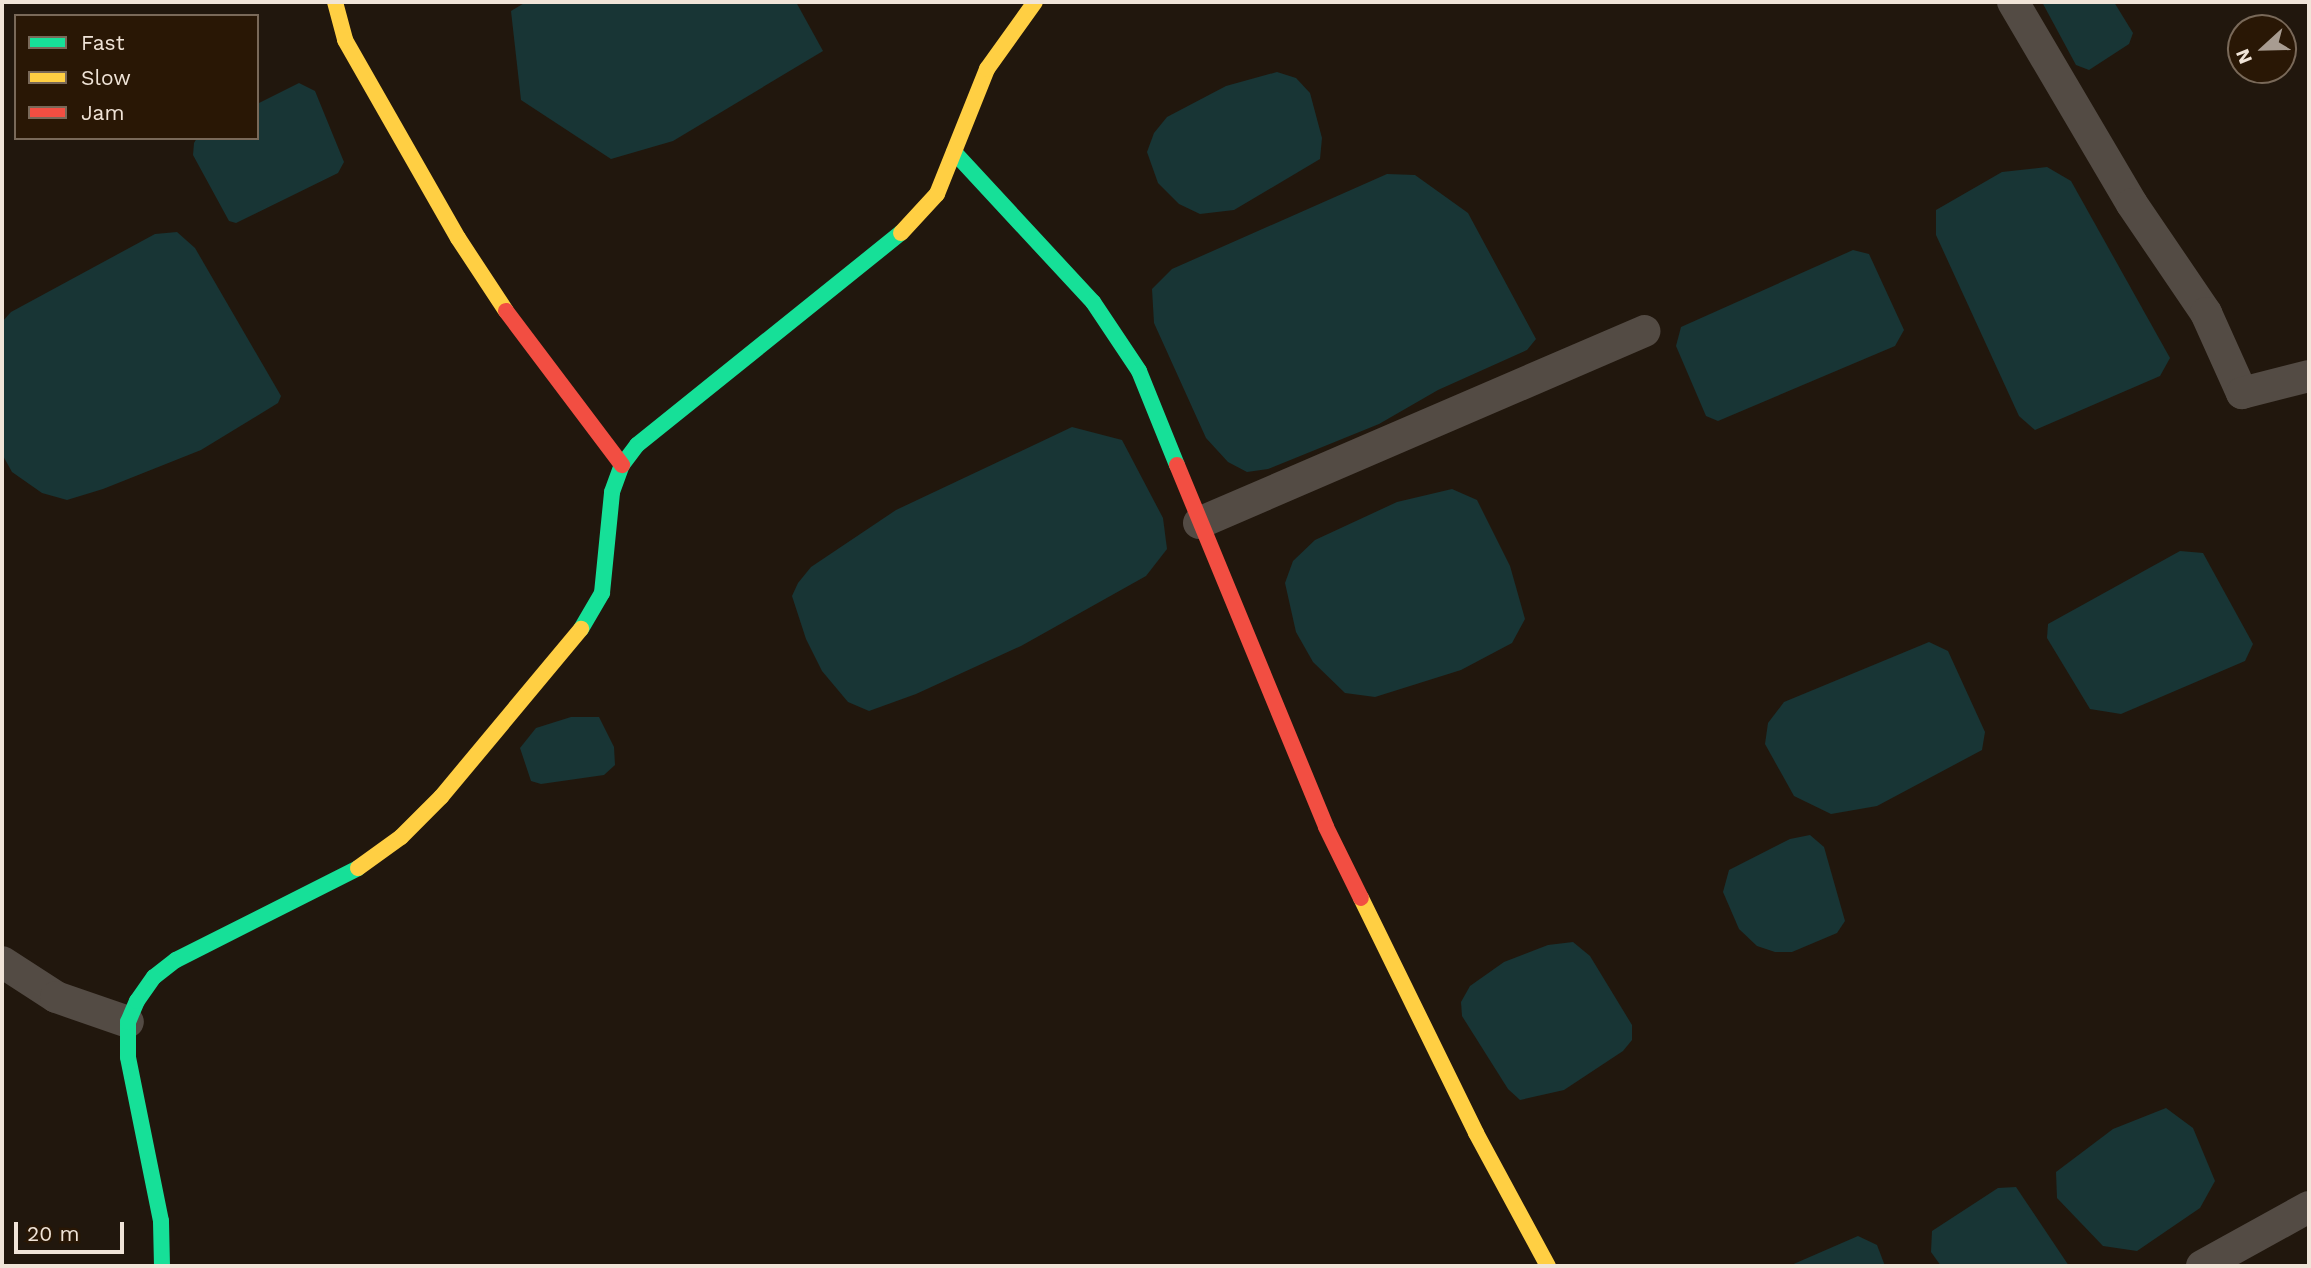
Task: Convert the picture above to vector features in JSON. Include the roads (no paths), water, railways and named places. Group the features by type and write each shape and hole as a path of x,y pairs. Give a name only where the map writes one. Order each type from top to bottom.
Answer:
{"street":[{"path":"335,2 345,40 458,238 553,378 622,465"},
{"path":"162,1266 161,1221 128,1058 128,1022 154,977 176,960 352,872 401,837 441,797 591,617 602,593 612,492 622,465 637,445 892,244 937,194 987,69 1035,2"},
{"path":"2013,2 2132,204 2206,313 2242,393 2309,376"},
{"path":"954,152 1093,302 1139,371 1199,523 1326,827 1476,1133 1548,1266"},
{"path":"1199,523 1644,331"},
{"path":"2,962 56,998 128,1022"},
{"path":"2202,1266 2309,1208"}],"water":[{"path":"526,2 796,2 823,51 673,141 611,159 521,100 511,11"},
{"path":"2042,2 2114,2 2133,33 2129,44 2089,70 2076,65"},
{"path":"1277,72 1296,78 1310,93 1322,138 1320,159 1234,210 1200,214 1179,204 1158,183 1147,152 1154,133 1167,117 1226,86"},
{"path":"299,83 315,91 344,162 338,173 236,223 229,221 193,155 194,143 196,140 259,140 259,103"},
{"path":"2047,167 2071,181 2170,358 2160,376 2035,430 2019,416 1936,235 1936,210 2002,172"},
{"path":"1387,174 1415,175 1468,213 1536,339 1527,350 1438,390 1379,424 1268,469 1247,472 1228,462 1206,438 1154,323 1152,289 1172,269"},
{"path":"177,232 195,248 281,396 278,403 201,450 103,489 67,500 42,493 12,472 2,454 2,322 11,312 155,234"},
{"path":"1853,250 1869,254 1904,330 1895,346 1718,421 1706,416 1676,346 1681,327"},
{"path":"1072,427 1122,440 1163,518 1167,549 1146,576 1021,646 916,694 869,711 848,702 822,671 806,639 792,596 798,583 811,567 896,510"},
{"path":"1452,489 1477,500 1510,566 1525,619 1512,643 1461,670 1375,697 1345,693 1313,662 1296,632 1285,583 1293,561 1315,540 1397,502"},
{"path":"2180,551 2203,553 2253,644 2245,661 2121,714 2090,709 2047,638 2048,624"},
{"path":"1929,642 1948,651 1985,732 1982,750 1877,806 1831,814 1794,796 1765,744 1768,723 1784,702"},
{"path":"571,717 599,717 614,747 615,765 604,775 541,784 531,781 520,748 536,728"},
{"path":"1810,835 1824,847 1845,921 1837,933 1792,952 1775,952 1757,946 1739,929 1723,892 1729,870 1790,839"},
{"path":"1573,942 1590,956 1632,1025 1632,1040 1623,1051 1564,1090 1520,1100 1508,1089 1462,1016 1461,1002 1470,986 1504,962 1548,945"},
{"path":"2166,1108 2193,1128 2215,1181 2200,1208 2137,1251 2103,1246 2057,1198 2056,1172 2113,1129"},
{"path":"2016,1187 2069,1266 1941,1266 1931,1252 1932,1231 1998,1188"},
{"path":"1858,1236 1877,1245 1885,1266 1789,1266"}]}
